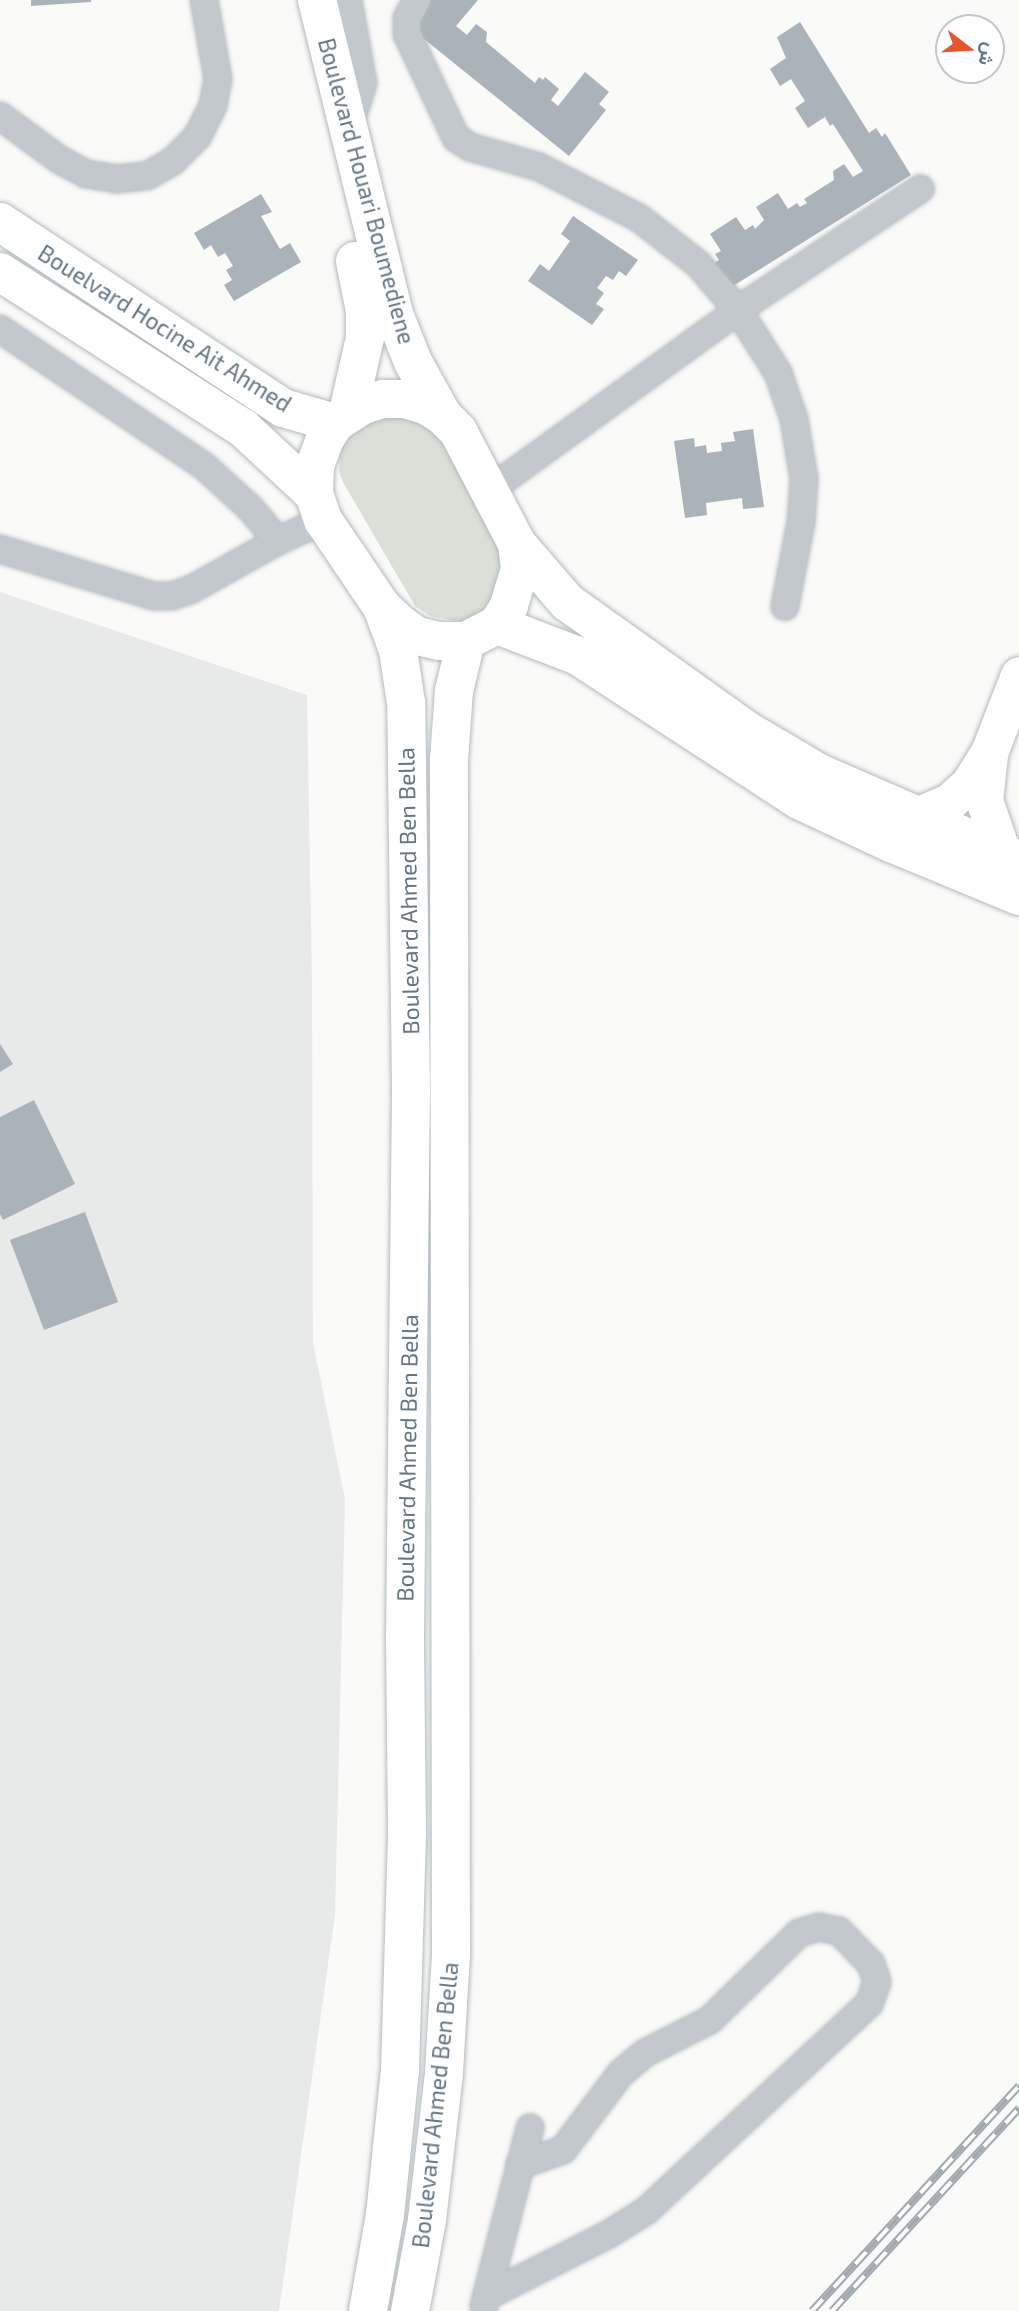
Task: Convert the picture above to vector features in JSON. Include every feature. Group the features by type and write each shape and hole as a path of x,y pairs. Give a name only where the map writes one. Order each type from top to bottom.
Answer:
{"main road":[{"name":"Boulevard Houari Boumediene","path":"292,0 364,301 365,338 342,418"},
{"name":"Boulevard Houari Boumediene","path":"317,0 394,314 413,362 443,416"},
{"name":"Bouelvard Hocine Ait Ahmed","path":"0,222 283,408 342,418"},
{"path":"0,272 243,428 318,507 382,607 417,636 439,641 482,633 578,656 799,800 891,843 1019,896"},
{"path":"318,507 315,466 324,442 342,418 383,399 405,399 425,405 443,416 458,431 491,489 517,544 567,602 748,731 819,774 1010,856"},
{"path":"482,633 516,592 520,569 517,544"},
{"name":"Boulevard Ahmed Ben Bella","path":"368,2311 385,2215 400,2071 407,1831 405,1636 411,1093 406,717 403,675 382,607"},
{"name":"Boulevard Ahmed Ben Bella","path":"411,2311 427,2220 444,2072 451,1955 449,760 454,691 482,633"}],"street":[{"path":"0,116 60,160 86,174 116,180 147,176 173,161 197,137 213,105 218,79 204,0"},
{"path":"348,0 363,83 349,128"},
{"path":"417,0 407,18 407,34 456,138 470,147 539,167 639,218 698,264 738,310 778,373 794,419 804,479 802,522 785,606"},
{"path":"491,489 738,310 920,189"},
{"path":"0,328 205,467 250,508 278,541"},
{"path":"0,549 154,596 172,596 192,589 278,541 318,507"},
{"path":"914,817 937,808 960,794 990,750 1019,676"},
{"path":"990,750 984,800 1010,856"},
{"path":"485,2304 646,2211 869,2004 877,1982 872,1964 839,1931 819,1927 799,1933 710,2020 633,2063 611,2085 563,2150 520,2165"},
{"path":"485,2304 530,2128"}],"shaded area":[{"path":"390,412 433,425 509,535 500,602 463,622 430,616 415,606 339,472 340,451 352,434"},
{"path":"0,592 307,695 312,983 313,1343 345,1499 335,1915 279,2311 0,2311"}],"building":[{"path":"31,0 91,0 91,2 31,6"},
{"path":"429,0 478,0 456,26 467,35 476,24 487,32 486,42 535,83 539,77 543,80 545,77 559,89 551,100 558,106 585,72 609,92 599,104 606,110 569,156 408,26"},
{"path":"800,22 869,133 876,128 882,137 885,133 911,175 725,291 709,266 719,260 715,254 721,251 710,234 736,217 745,230 753,225 755,229 764,220 756,207 778,193 788,209 797,203 800,207 807,203 804,199 834,180 833,171 844,164 853,177 863,171 833,124 830,126 825,117 808,128 795,108 805,101 791,79 780,86 770,69 786,58 777,37"},
{"path":"261,194 272,212 261,216 280,249 290,243 301,262 234,301 224,285 232,280 226,270 233,266 225,253 218,257 211,245 204,250 194,233"},
{"path":"573,216 638,260 626,276 619,271 613,280 606,276 597,288 604,293 596,304 604,309 592,325 528,281 540,264 549,271 570,241 561,234"},
{"path":"753,429 764,507 743,509 742,498 706,503 707,515 685,518 674,441 694,438 695,447 706,445 707,453 722,451 721,443 735,441 733,432"},
{"path":"0,1044 13,1064 0,1072"},
{"path":"34,1100 75,1184 3,1220 0,1214 0,1117"},
{"path":"85,1212 118,1302 44,1330 10,1240"}],"railway":[{"path":"812,2311 1019,2086"},
{"path":"832,2311 1019,2108"}]}
